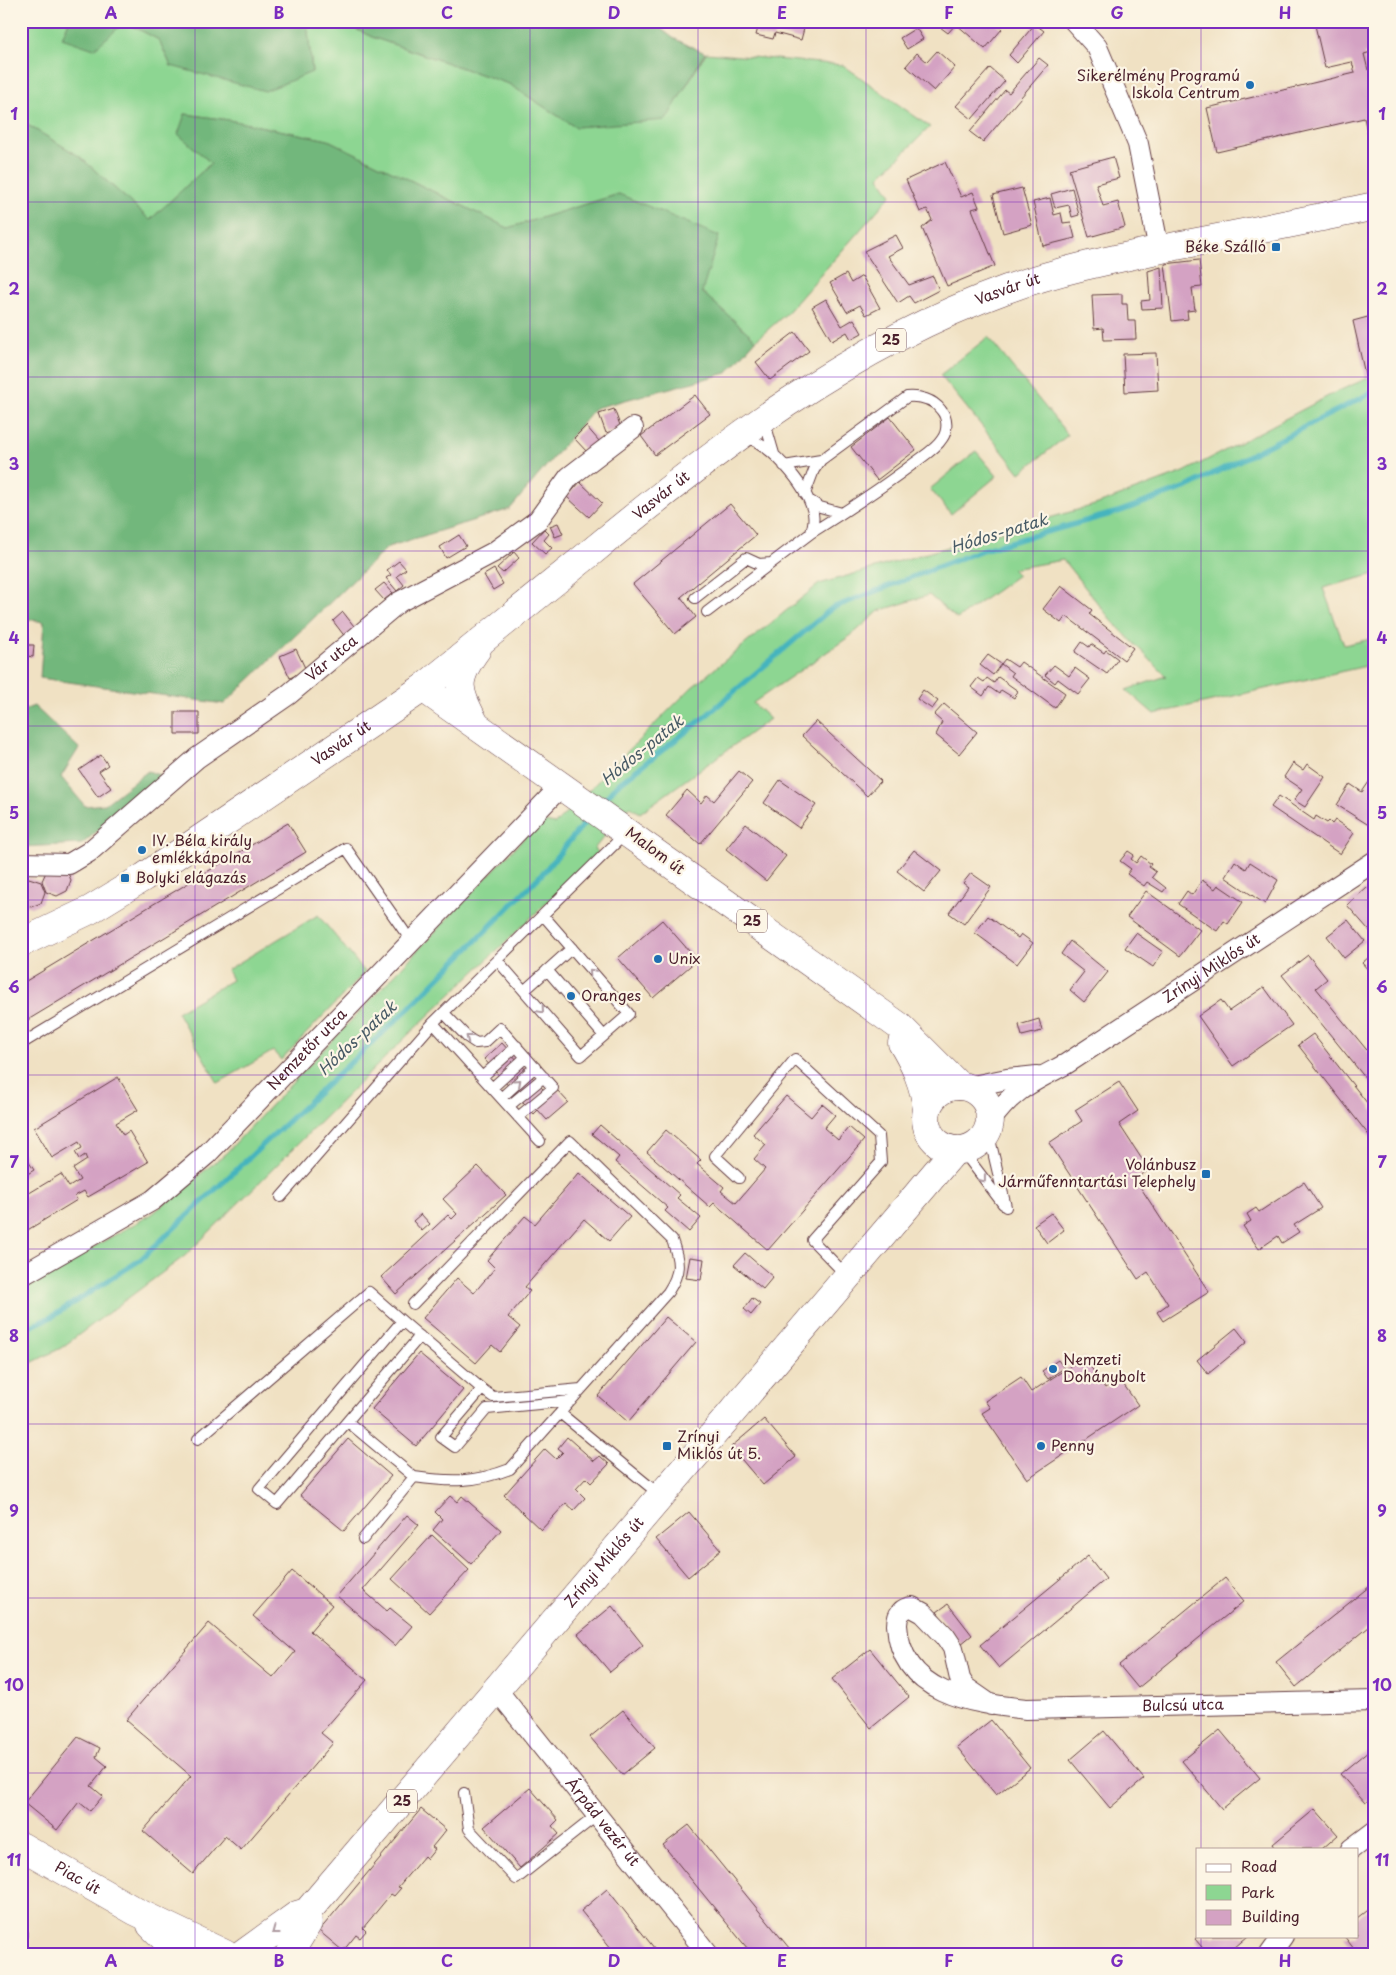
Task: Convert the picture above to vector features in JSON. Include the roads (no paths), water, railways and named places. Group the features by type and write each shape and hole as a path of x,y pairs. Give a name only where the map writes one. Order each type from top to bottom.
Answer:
{"main road":[{"name":"Vasvár út","path":"21,943 90,910 144,877 423,688 681,478 766,416 876,347 973,302 1050,275 1101,261 1375,206"},
{"name":"25","path":"475,724 461,696 460,680 467,663 485,639"},
{"name":"Malom út","path":"423,688 623,828 899,1026 964,1087"},
{"name":"Malom út","path":"885,1016 920,1076 925,1090 927,1118"},
{"name":"25","path":"958,1150 978,1144 989,1126 990,1111 986,1101 978,1092 964,1087"},
{"path":"958,1150 937,1142 927,1118 939,1092 964,1087"},
{"name":"Zrínyi Miklós út","path":"902,1213 922,1170 927,1118"},
{"name":"Zrínyi Miklós út","path":"243,1954 297,1915 308,1912 902,1213 958,1150"},
{"name":"Piac út","path":"21,1846 135,1911 225,1954"},
{"name":"Piac út","path":"135,1911 180,1954"},
{"name":"Zrínyi Miklós út","path":"289,1954 308,1923 308,1912"}],"street":[{"path":"1074,21 1097,47 1138,144 1159,250"},
{"name":"Vár utca","path":"21,863 69,864 89,852 197,758 288,695 400,602 494,552 538,520 569,477 633,428"},
{"name":"Nemzetőr utca","path":"21,1276 153,1200 206,1155 568,789"},
{"name":"Zrínyi Miklós út","path":"989,1126 1004,1102 1015,1092 1046,1074 1375,860"},
{"name":"Zrínyi Miklós út","path":"964,1087 1046,1074"},
{"name":"Bulcsú utca","path":"991,1705 965,1687 960,1680 952,1648 932,1620 912,1607 904,1608 897,1620 898,1634 905,1658 919,1677 967,1701 991,1705 1026,1709 1375,1701"},
{"name":"Árpád vezér út","path":"497,1690 708,1954"},
{"path":"1352,1848 1375,1831"},
{"path":"1270,1954 1282,1938"}],"lane":[{"path":"707,612 811,532 874,494 932,449 942,439 947,425 942,410 931,401 917,396 907,397 821,460 814,470 807,497"},
{"path":"766,416 764,426 774,455"},
{"path":"738,436 750,438 774,455 784,466 807,497 813,511 811,532"},
{"path":"784,466 821,460"},
{"path":"807,497 820,507 842,513"},
{"path":"695,598 746,558 759,564 771,563"},
{"path":"281,1197 433,1023 543,915 623,828"},
{"path":"21,1044 346,848 404,931"},
{"path":"497,960 581,1056 629,1014 543,915"},
{"path":"524,991 572,948"},
{"path":"547,970 604,1036"},
{"path":"444,1013 467,1037 476,1043 485,1042 500,1028 553,1088 518,1117"},
{"path":"433,1023 540,1141"},
{"path":"482,1077 517,1046"},
{"path":"492,1088 526,1057"},
{"path":"740,1178 715,1156 794,1059 879,1136 881,1162 812,1240 848,1277"},
{"path":"501,1098 535,1067"},
{"path":"509,1106 544,1077"},
{"path":"958,1150 1006,1207 989,1126"},
{"path":"348,1422 414,1476 465,1482 488,1477 510,1469 668,1292 677,1278 679,1259 672,1240 570,1141 413,1304"},
{"path":"198,1439 369,1292 482,1390 493,1397 581,1389"},
{"path":"402,1321 260,1489 277,1504 420,1336"},
{"path":"482,1390 442,1437 454,1447 487,1409 571,1401"},
{"path":"560,1413 662,1496"},
{"path":"363,1539 414,1476"},
{"path":"464,1793 469,1829 516,1878 596,1816"}],"waterway":[{"name":"Hódos-patak","path":"601,804 616,786 700,721 832,608 982,550 1118,512 1187,487 1375,391"},
{"name":"Hódos-patak","path":"21,1331 53,1316 140,1260 409,1008 543,873 591,815"}],"place":[{"name":"Sikerélmény Programú Iskola Centrum","path":"1250,85"},
{"name":"Béke Szálló","path":"1276,247"},
{"name":"IV. Béla király emlékkápolna","path":"142,850"},
{"name":"Bolyki elágazás","path":"125,878"},
{"name":"Unix","path":"658,959"},
{"name":"Oranges","path":"571,996"},
{"name":"Volánbusz Járműfenntartási Telephely","path":"1206,1174"},
{"name":"Nemzeti Dohánybolt","path":"1053,1369"},
{"name":"Zrínyi Miklós út 5.","path":"667,1446"},
{"name":"Penny","path":"1041,1446"}]}
